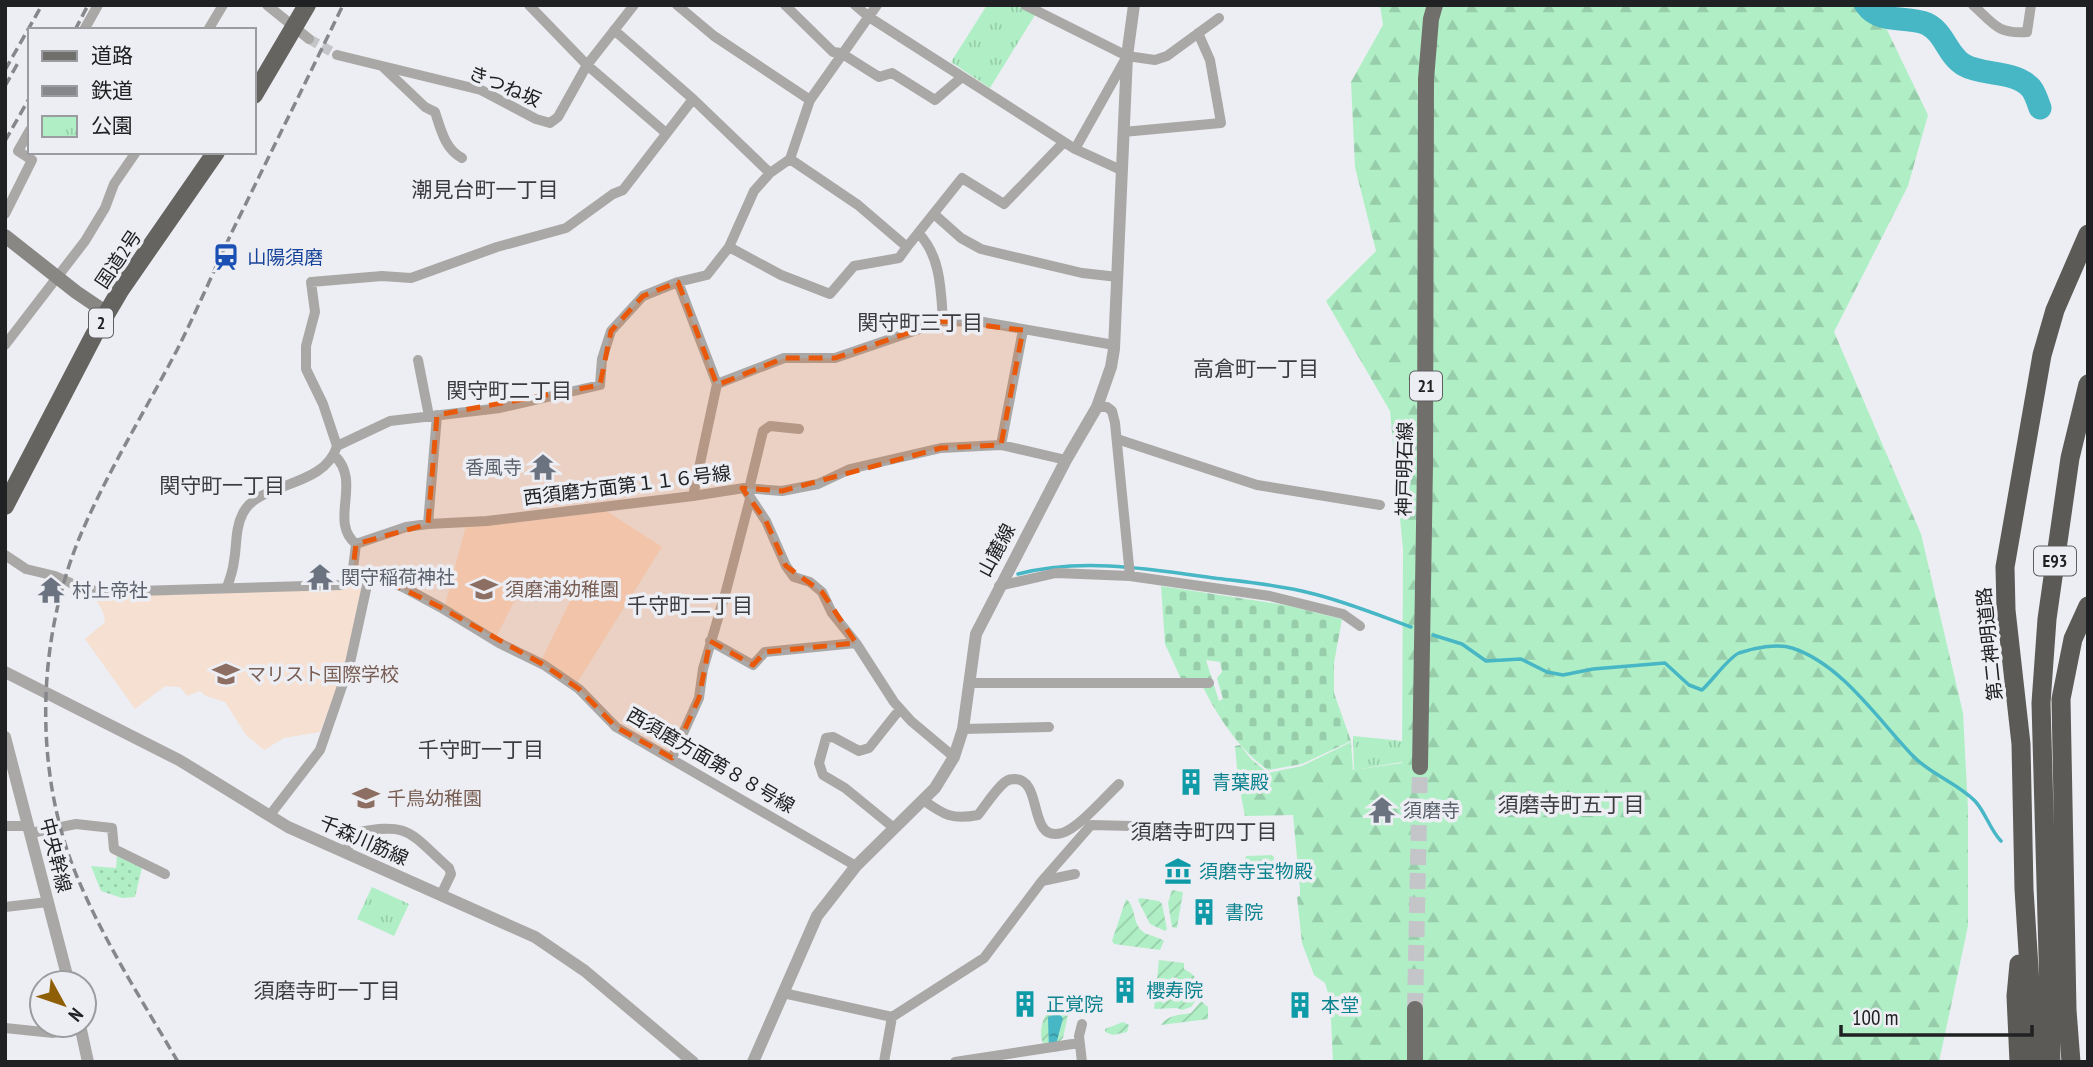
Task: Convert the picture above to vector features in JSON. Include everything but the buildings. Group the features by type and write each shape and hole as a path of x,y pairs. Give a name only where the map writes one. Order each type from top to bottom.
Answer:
{"highway":[{"path":"256,91 307,5"},
{"name":"国道2号","path":"5,506 107,313 215,154"},
{"name":"第二神明道路","path":"2035,1062 2024,889 2021,744 2006,610 2005,567 2042,355 2055,310 2088,234"},
{"name":"E93","path":"2051,1062 2054,888 2051,742 2041,703 2047,619 2070,458 2088,383"},
{"path":"2051,742 2073,639 2088,606"},
{"path":"2054,888 2071,1062"},
{"path":"2019,1062 2016,996 2024,889"}],"main road":[{"name":"神戸明石線","path":"1420,766 1425,466 1426,79 1435,5"},
{"path":"5,236 107,313"},
{"path":"1415,1009 1415,1062"}],"street":[{"path":"85,28 98,5"},
{"path":"209,28 223,5"},
{"path":"267,5 309,39"},
{"path":"529,5 587,65 666,133"},
{"path":"587,65 634,5"},
{"path":"677,5 715,36 810,100"},
{"path":"785,5 833,52 841,53 879,77 892,73 935,100 962,77"},
{"path":"855,5 869,17 1075,149 1121,170"},
{"path":"227,587 234,561 236,533 243,512 252,501 323,469 335,450 390,421 500,408 600,385 602,359 611,331 643,296 678,282 707,275 729,247 754,191 770,173 790,159 810,100 877,5"},
{"path":"1025,5 1127,56 1155,60 1167,57 1219,18"},
{"name":"山麓線","path":"753,1062 817,916 856,866 935,788 954,757 963,729 976,634 1066,460 1097,407 1111,367 1114,345 1127,56 1135,5"},
{"path":"1973,5 1998,28 2010,33 2027,32 2031,5"},
{"path":"614,30 693,99 770,173"},
{"path":"1123,132 1222,123 1210,60 1198,33"},
{"name":"きつね坂","path":"337,55 481,90 536,119 550,123 558,117 587,65"},
{"path":"1075,149 1127,56"},
{"path":"381,65 425,107 435,112 445,141 453,153 462,158"},
{"path":"352,577 356,544 344,528 348,481 344,464 335,450 323,404 306,369 306,346 315,312 311,282 382,276 411,278 497,247 566,228 613,194 623,190 693,99"},
{"path":"5,214 33,160 18,150 28,133"},
{"path":"729,247 781,275 830,294 854,266 899,258 962,178 1004,204 1064,142"},
{"path":"5,345 85,240 105,208 114,184 135,154"},
{"path":"790,159 858,205 907,247"},
{"path":"934,214 961,238 981,249 1082,273 1118,277"},
{"path":"918,233 935,262 940,283 943,321"},
{"path":"678,282 717,384 693,496"},
{"path":"717,384 785,358 835,358 943,321 983,321 1114,345"},
{"path":"1001,445 1023,330"},
{"path":"418,360 433,415 428,524"},
{"path":"1097,407 1107,407 1112,411 1130,576"},
{"path":"673,758 699,698 710,641 726,591 763,431 770,426 799,429"},
{"path":"1117,439 1257,485 1380,505"},
{"name":"西須磨方面第１１６号線","path":"356,544 406,527 428,524 487,521 693,496 782,491 818,484 849,469 941,447 1001,445 1066,460"},
{"path":"748,492 794,577 810,582 822,592 832,613 856,643 900,709 954,757"},
{"name":"西須磨方面第８８号線","path":"5,555 26,569 55,576 84,589 103,592 341,585 352,577 376,576 404,587 499,643 544,665 579,688 616,727 856,866"},
{"path":"999,586 1056,573 1130,576 1270,596 1343,614 1360,626"},
{"path":"270,815 320,750 349,663 369,576"},
{"path":"710,641 753,665 765,652 856,643"},
{"name":"千森川筋線","path":"5,672 179,760 288,827 536,937 585,971 693,1062"},
{"path":"969,683 1209,683"},
{"path":"894,828 845,788 823,775 819,763 826,738 833,737 859,751 869,748 900,709"},
{"path":"963,729 1049,727"},
{"name":"中央幹線","path":"5,737 10,776 30,830 65,969"},
{"path":"923,800 944,814 958,819 978,815 1005,782 1012,778 1022,780 1030,788 1040,824 1050,833 1060,834 1072,828 1119,785"},
{"path":"5,826 30,830 76,824 112,828 114,849 165,874"},
{"path":"783,992 892,1017 984,958 1042,881 1091,825 1172,827"},
{"path":"346,853 353,833 384,827 411,833 449,868 451,874 441,895"},
{"path":"1042,881 1075,874"},
{"path":"5,906 48,902"},
{"path":"884,1062 892,1017"},
{"path":"1082,1024 1079,1043 1082,1062"},
{"path":"5,1028 28,1030"},
{"path":"83,1039 88,1062"},
{"path":"955,1062 1079,1043"}],"highlighted area":[{"path":"678,282 717,385 784,358 835,358 943,321 1023,330 1001,445 941,448 782,491 742,488 766,521 786,566 822,592 856,643 765,652 753,665 710,641 699,698 672,758 616,727 579,689 544,665 440,607 376,576 352,577 356,544 428,524 437,415 600,385 611,331 643,296"}],"shaded area":[{"path":"605,510 662,547 577,683 541,661 570,601 522,577 515,600 496,637 445,605 466,525"},
{"name":"マリスト国際学校","path":"363,585 346,663 320,732 284,738 264,750 246,735 225,702 206,696 200,691 187,696 180,687 165,686 135,709 85,639 105,622 95,598 166,593 332,590"}],"green space":[{"path":"987,5 1015,5 1035,15 990,88 951,62"},
{"path":"1380,5 1875,5 1928,115 1908,186 1834,332 1921,534 1963,713 1968,809 1968,926 1939,1062 1333,1062 1330,1000 1325,983 1314,975 1302,943 1293,815 1245,816 1235,746 1240,745 1251,759 1268,773 1302,766 1351,742 1353,770 1402,763 1403,550 1390,411 1326,301 1376,251 1355,167 1351,82 1383,25"},
{"path":"1161,586 1285,605 1342,619 1334,663 1334,693 1351,741 1302,764 1268,770 1247,752 1229,730 1200,681 1182,681 1165,644","holes":["1206,660 1220,662 1222,672 1217,678 1223,699 1219,701"]},
{"path":"1353,736 1403,741 1402,762 1354,770"},
{"path":"1272,855 1273,865 1245,874 1243,871 1246,856"},
{"path":"117,856 142,868 135,897 122,898 101,891 91,866 116,868"},
{"path":"372,887 409,904 394,936 357,919"},
{"path":"1172,890 1183,892 1177,928 1172,927 1168,903"},
{"path":"1126,899 1142,931 1164,941 1160,950 1114,944 1112,941"},
{"path":"1138,900 1159,901 1162,904 1167,929 1165,931 1150,924"},
{"path":"1159,960 1184,963 1184,969 1194,976 1199,990 1191,1007 1182,1010 1154,1009"},
{"path":"1201,1001 1208,1007 1208,1019 1161,1025 1170,1017 1191,1013"},
{"path":"1053,1007 1065,1011 1068,1015 1063,1038 1059,1042 1043,1043 1042,1024"},
{"path":"1123,1022 1129,1025 1127,1032 1113,1035 1105,1032 1105,1029"}],"water":[{"path":"1058,1013 1063,1018 1057,1041 1059,1051 1049,1052 1048,1017"}],"waterway":[{"path":"1866,5 1879,15 1927,24 1938,33 1958,61 1964,65 2024,82 2032,90 2040,108"},
{"path":"1018,574 1091,565 1166,571 1298,590 1361,608 1411,627"},
{"path":"1433,635 1462,644 1486,661 1521,659 1547,672 1563,675 1593,669 1665,663 1689,685 1702,690 1730,659 1739,653 1766,647 1792,648 1810,656 1843,680 1914,757 1975,801 2001,841"}],"tunnel":[{"path":"309,39 337,55"},
{"path":"1415,1009 1420,767"}],"railway":[{"path":"29,28 42,5"},
{"path":"76,28 88,5"},
{"path":"178,1062 100,926 63,838 47,751 48,662 66,575 81,534 115,464 177,350 343,5"},
{"path":"5,70 28,30"},
{"path":"5,86 18,63"},
{"path":"5,141 28,101"}],"place":[{"name":"山陽須磨","path":"226,257"},
{"name":"香風寺","path":"543,467"},
{"name":"関守稲荷神社","path":"320,577"},
{"name":"須磨浦幼稚園","path":"484,589"},
{"name":"村上帝社","path":"51,590"},
{"name":"マリスト国際学校","path":"226,674"},
{"name":"青葉殿","path":"1191,782"},
{"name":"千鳥幼稚園","path":"366,798"},
{"name":"須磨寺","path":"1382,810"},
{"name":"須磨寺宝物殿","path":"1178,871"},
{"name":"書院","path":"1204,912"},
{"name":"櫻寿院","path":"1125,990"},
{"name":"正覚院","path":"1025,1004"},
{"name":"本堂","path":"1300,1005"}],"district":[{"name":"潮見台町一丁目","path":"485,190"},
{"name":"関守町三丁目","path":"920,323"},
{"name":"高倉町一丁目","path":"1256,369"},
{"name":"関守町二丁目","path":"509,391"},
{"name":"関守町一丁目","path":"222,486"},
{"name":"千守町二丁目","path":"690,606"},
{"name":"千守町一丁目","path":"481,750"},
{"name":"須磨寺町五丁目","path":"1571,805"},
{"name":"須磨寺町四丁目","path":"1204,832"},
{"name":"須磨寺町一丁目","path":"327,991"}]}
